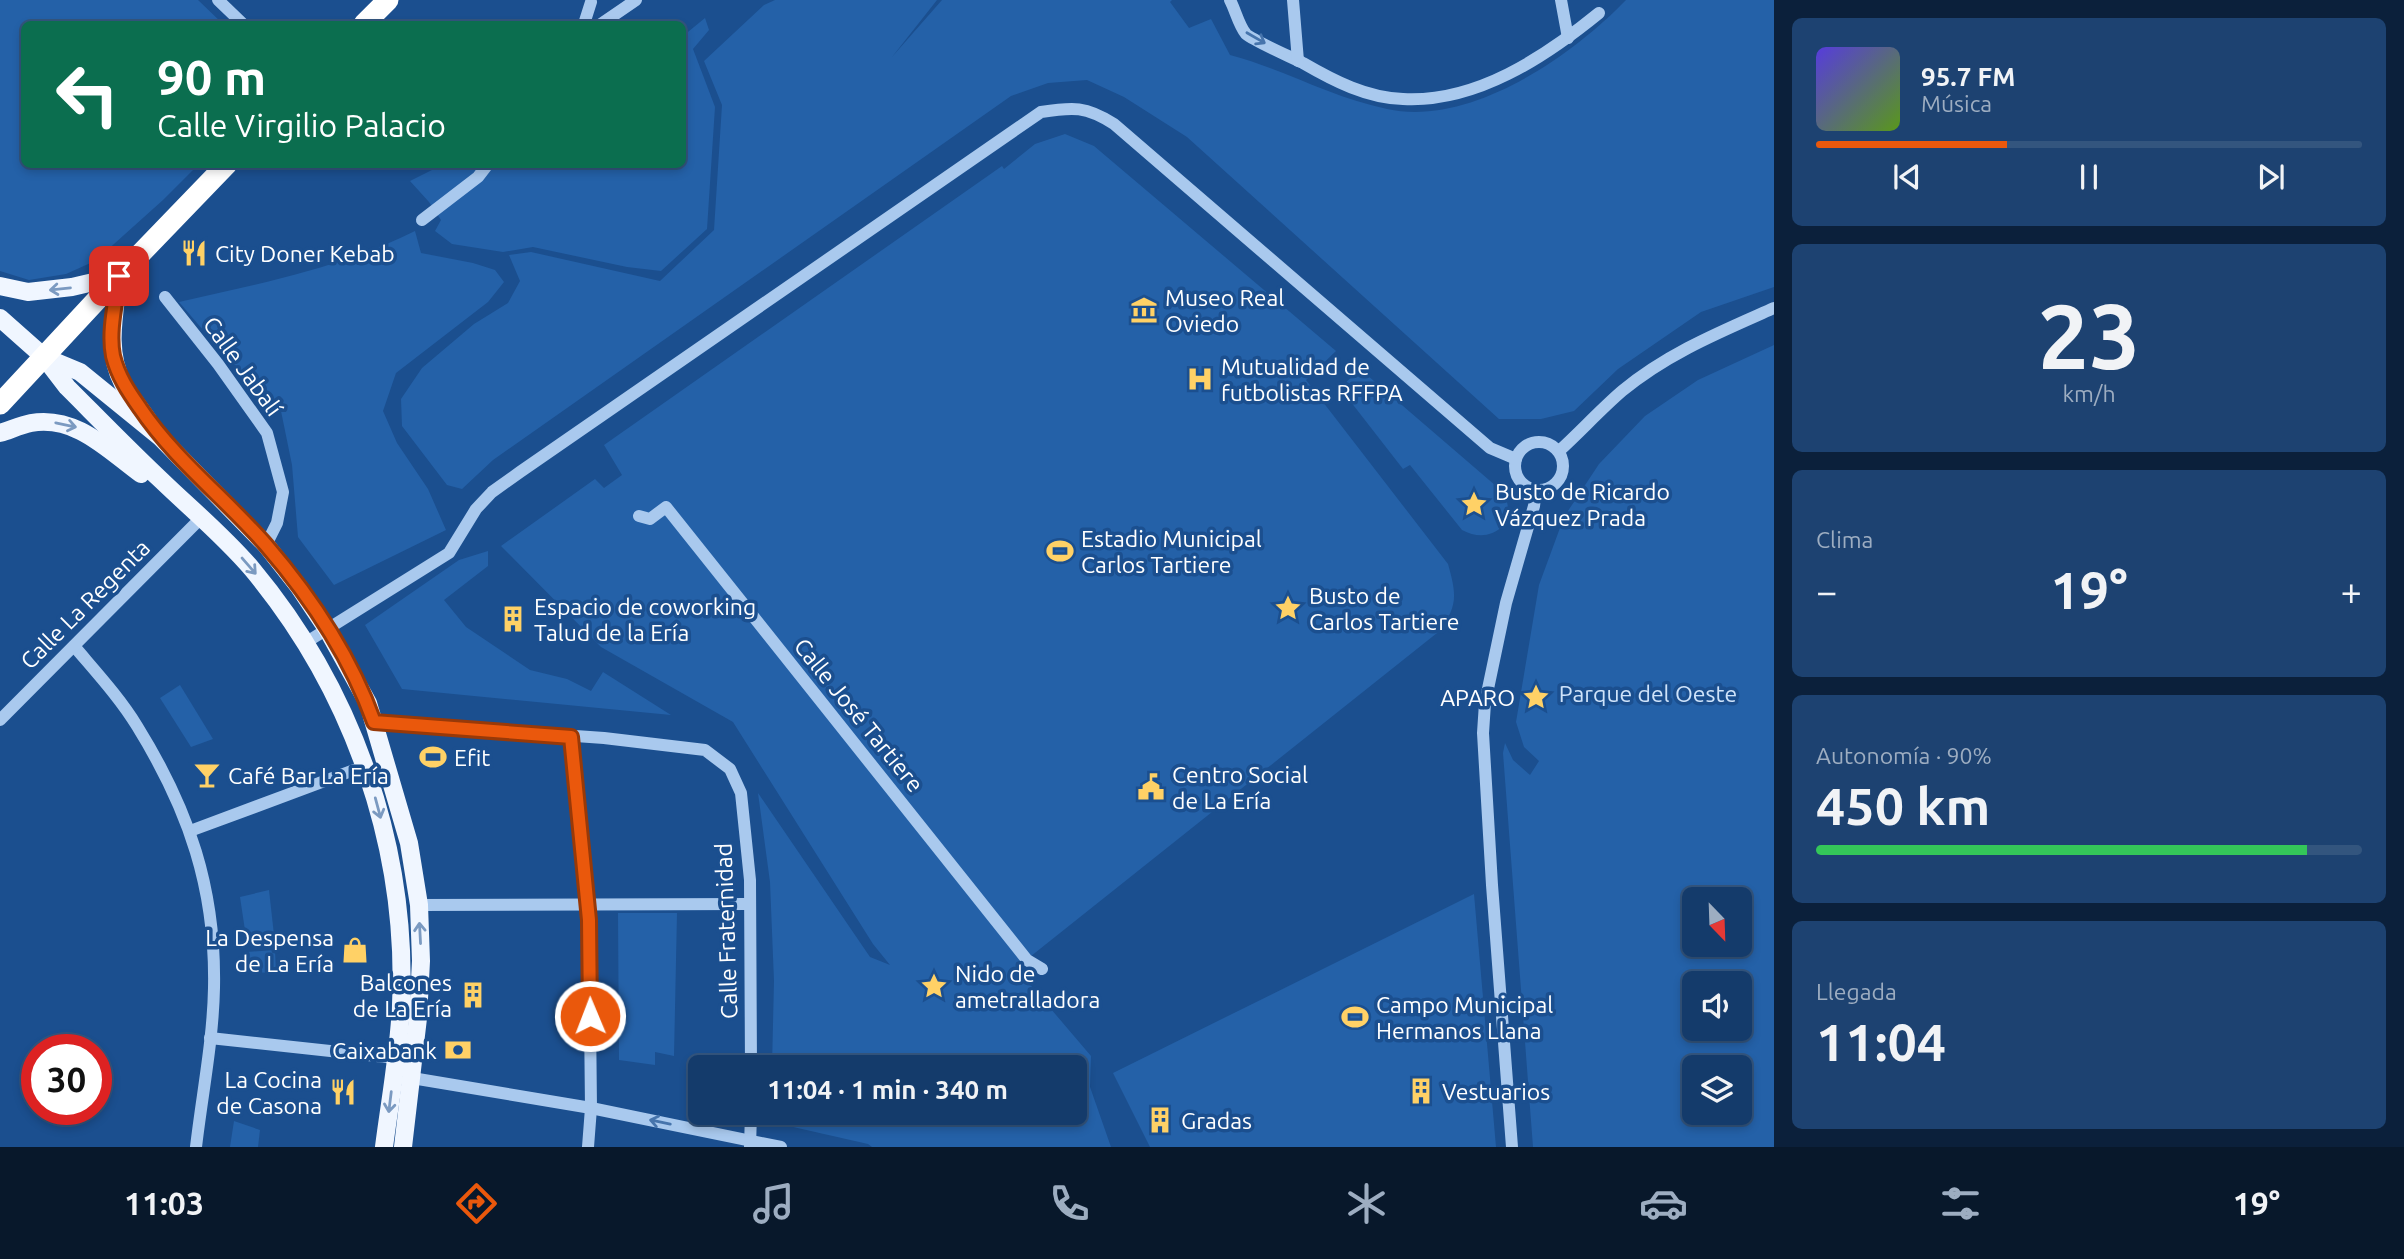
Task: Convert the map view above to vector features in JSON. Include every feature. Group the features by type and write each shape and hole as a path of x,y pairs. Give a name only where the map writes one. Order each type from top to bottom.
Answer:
{"highway":[{"path":"367,21 388,0"},
{"path":"0,404 223,168"}],"main road":[{"path":"0,286 28,292 72,287 119,276 112,345 114,358 123,383 160,437"},
{"path":"0,318 44,357 66,387 251,568 286,612 334,693 365,766 388,845 398,921 401,1004 384,1147"},
{"path":"44,357 80,372 160,437 266,545 327,629 362,691 374,722 409,843 418,905 421,961 418,1028 403,1147"},
{"path":"0,433 32,423 55,422 78,427 201,518"}],"street":[{"path":"218,0 240,21"},
{"path":"605,21 636,0"},
{"path":"1230,0 1246,33 1336,82 1401,99 1455,95 1489,81 1525,64 1568,37 1599,13"},
{"path":"1293,0 1298,61"},
{"path":"1561,0 1568,37"},
{"path":"585,21 595,1"},
{"path":"305,643 449,552 476,509 492,492 1041,112 1081,108 1099,114 1114,124 1490,448 1516,459"},
{"path":"422,220 478,177 485,168"},
{"name":"Calle Jabalí","path":"165,297 218,364 267,433 283,492 277,523 266,545"},
{"path":"1559,451 1621,392 1685,348 1774,308"},
{"path":"1537,442 1552,445 1559,451 1564,467 1562,475 1551,487 1536,490 1522,483 1517,477 1516,459 1522,448 1537,442"},
{"path":"1512,1147 1483,733 1485,703 1506,603 1534,506 1536,490"},
{"name":"Calle José Tartiere","path":"639,516 650,519 666,507 1027,960 1042,969"},
{"name":"Calle La Regenta","path":"0,720 201,518"},
{"path":"74,646 136,724 177,799 190,831 207,893 214,990 196,1147"},
{"path":"374,722 571,737 588,906 591,1108 587,1147"},
{"name":"Calle Fraternidad","path":"571,737 705,750 730,769 741,793 750,880 751,1055"},
{"path":"190,831 365,766"},
{"path":"418,905 750,904"},
{"path":"210,1038 396,1058"},
{"path":"412,1078 591,1108 751,1144 781,1147"},
{"path":"751,1125 751,1144"}],"green space":[{"path":"0,0 198,0 220,21 21,21 21,168 195,168 95,261 66,274 29,280 0,271"},
{"path":"775,0 937,0 892,57 942,0 1172,0 1170,2 1189,28 1211,19 1230,55 1367,104 1419,112 1452,108 1517,83 1577,44 1626,0 1774,0 1774,287 1701,312 1618,369 1574,411 1541,419 1499,419 1187,137 1124,97 1087,80 1048,83 1011,96 493,460 462,489 447,485 402,426 401,399 422,368 474,324 508,303 520,281 509,255 531,252 660,281 714,230 722,105 704,61 764,5"},
{"path":"705,18 709,30 693,49 715,107 707,229 661,271 627,267 533,247 503,252 452,244 435,231 441,220 410,181 436,168 686,168 686,34"},
{"name":"Estadio Municipal Carlos Tartiere","path":"1065,134 1094,146 1336,351 1306,380 1448,564 1454,601 1449,616 1437,633 1016,968 1091,1056 1090,1087 1111,1147 872,1147 784,1125 1087,1125 1087,1055 772,1055 774,981 770,882 758,793 870,957 890,965 873,944 733,722 601,647 501,546 595,479 604,488 622,475 604,445 1002,166 1004,169 1035,144"},
{"path":"415,231 421,253 495,270 504,282 488,302 396,373 383,411 397,443 428,489 446,530 334,585 298,537 292,465 281,411 221,351 179,302 328,265"},
{"name":"Parque del Oeste","path":"1774,345 1774,1147 1533,1147 1503,753 1505,743 1513,760 1530,775 1539,761 1524,747 1516,722 1539,585 1564,517 1599,464 1645,416 1698,380"},
{"path":"1360,369 1503,492 1508,513 1500,529 1483,535 1462,530 1410,465 1403,469 1340,388"},
{"path":"488,551 488,566 444,600 466,627 530,670 567,679 591,691 603,672 671,715 402,689 365,625 459,560"},
{"path":"180,685 213,739 191,747 160,698"},
{"path":"269,890 274,935 246,937 240,897"},
{"name":"Campo Municipal Hermanos Llana","path":"1474,894 1496,1147 1150,1147 1113,1073"},
{"path":"618,913 677,913 674,1056 655,1052 655,1065 619,1060"},
{"path":"275,950 276,973 247,972 247,952"},
{"path":"234,1121 260,1130 258,1147 230,1147"}],"place":[{"name":"City Doner Kebab","path":"194,253"},
{"name":"Museo Real Oviedo","path":"1144,310"},
{"name":"Mutualidad de futbolistas RFFPA","path":"1200,379"},
{"name":"Busto de Ricardo Vázquez Prada","path":"1474,504"},
{"name":"Estadio Municipal Carlos Tartiere","path":"1060,551"},
{"name":"Busto de Carlos Tartiere","path":"1288,608"},
{"name":"Espacio de coworking Talud de la Ería","path":"513,619"},
{"name":"APARO","path":"1536,697"},
{"name":"Efit","path":"433,757"},
{"name":"Café Bar La Ería","path":"207,775"},
{"name":"Centro Social de La Ería","path":"1151,787"},
{"name":"La Despensa de La Ería","path":"355,950"},
{"name":"Nido de ametralladora","path":"934,986"},
{"name":"Balcones de La Ería","path":"473,995"},
{"name":"Campo Municipal Hermanos Llana","path":"1355,1017"},
{"name":"Caixabank","path":"458,1050"},
{"name":"Vestuarios","path":"1421,1091"},
{"name":"La Cocina de Casona","path":"343,1092"},
{"name":"Gradas","path":"1160,1120"}],"route":[{"path":"119,276 112,345 123,383 160,437 241,518 299,587 340,649 368,703 374,722 571,737 589,920 590,1016"}]}
